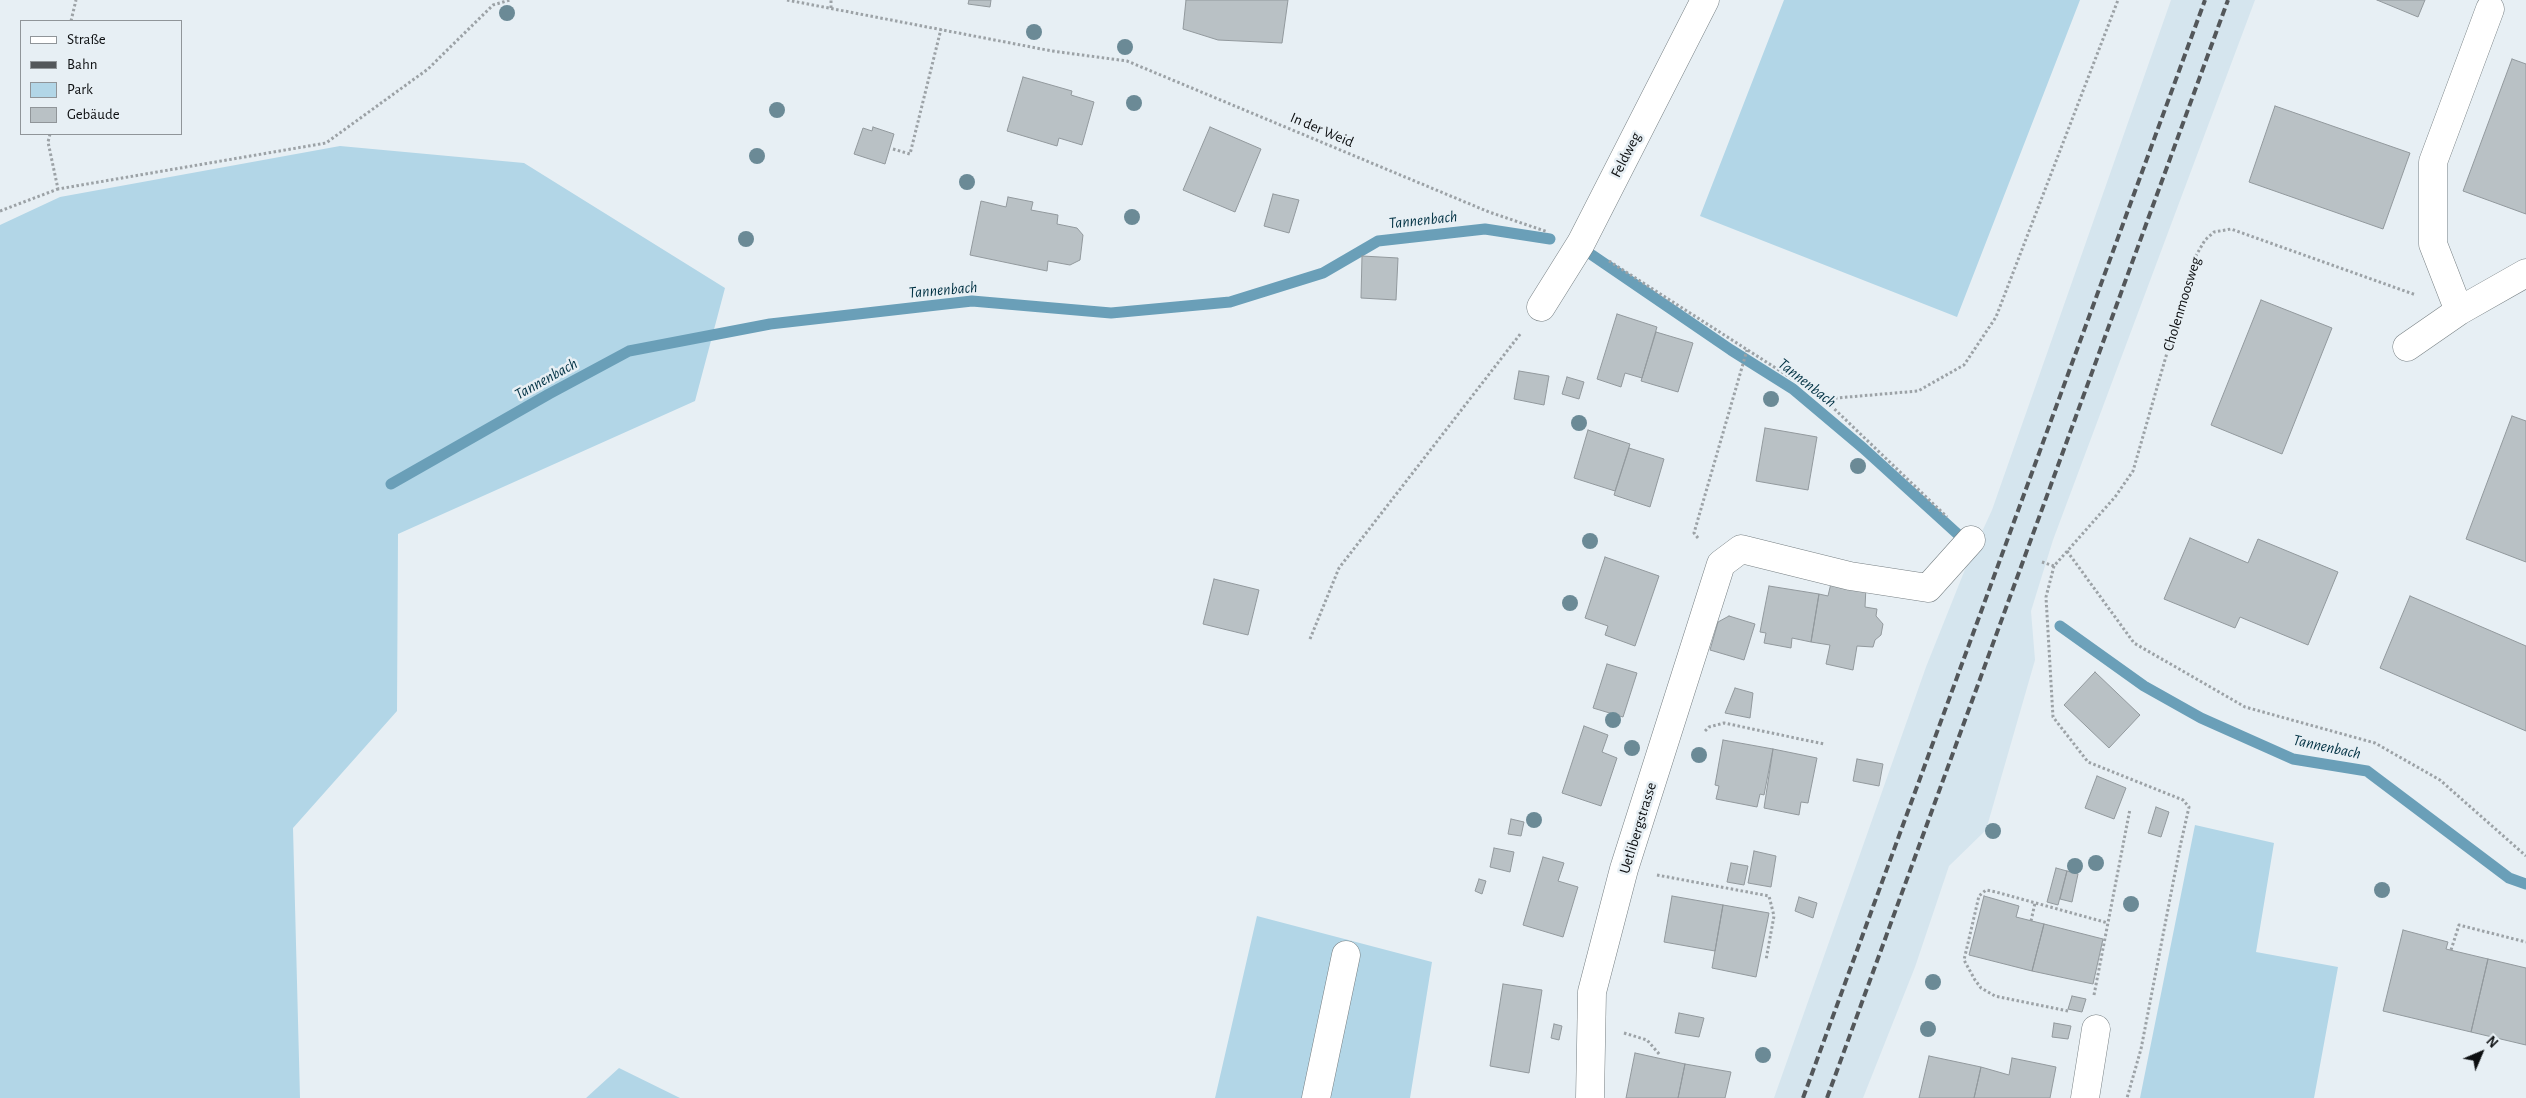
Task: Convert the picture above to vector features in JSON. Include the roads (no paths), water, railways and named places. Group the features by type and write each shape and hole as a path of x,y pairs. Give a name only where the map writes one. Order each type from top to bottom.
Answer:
{"street":[{"name":"Feldweg","path":"1541,306 1581,243 1705,0"},
{"path":"2459,311 2433,244 2433,162 2490,9"},
{"path":"2407,347 2459,311 2526,273"},
{"name":"Uetlibergstrasse","path":"1590,1098 1592,992 1624,869 1721,564 1741,549 1850,576 1928,588 1971,540"},
{"path":"1316,1098 1346,955"},
{"path":"2085,1098 2093,1022"}],"waterway":[{"name":"Tannenbach","path":"391,484 629,351 770,324 972,301 1111,313 1230,302 1323,273 1378,241 1485,229 1550,239"},
{"name":"Tannenbach","path":"1592,255 1731,350 1793,389 1863,448 1962,538"},
{"name":"Tannenbach","path":"2060,626 2144,686 2201,718 2293,759 2367,771 2509,878 2526,884"}],"railway":[{"path":"1803,1098 2205,0"},
{"path":"1827,1098 2228,0"}]}
